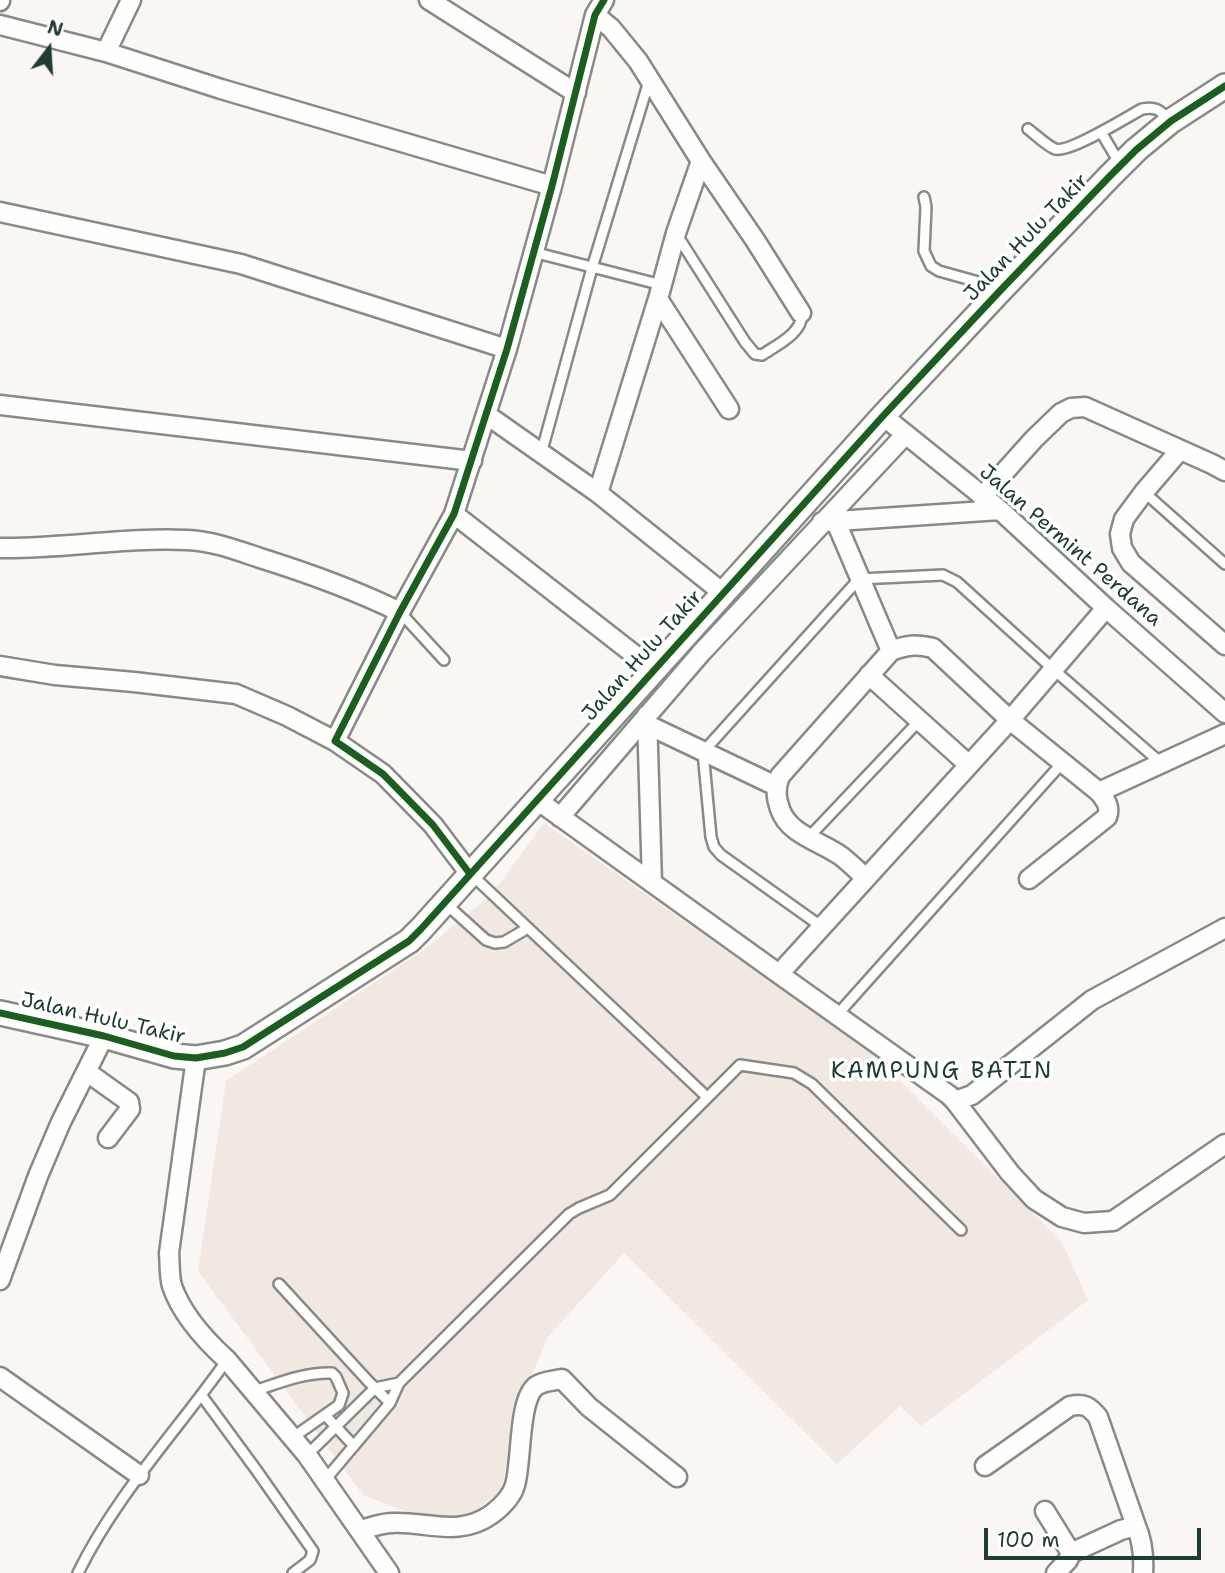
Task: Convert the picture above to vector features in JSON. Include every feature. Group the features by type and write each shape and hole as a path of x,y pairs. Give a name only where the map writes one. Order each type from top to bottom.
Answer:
{"street":[{"path":"106,52 131,0"},
{"path":"429,0 576,93"},
{"path":"335,741 400,612 454,514 507,349 599,7"},
{"path":"599,7 638,61 801,313"},
{"path":"0,25 106,52 221,89 552,186"},
{"name":"Jalan Hulu Takir","path":"0,1013 104,1036 174,1056 196,1058 225,1053 243,1047 409,941 883,416 997,294 1121,165 1171,121 1225,86"},
{"path":"598,493 701,161"},
{"path":"0,212 241,264 507,349"},
{"path":"660,292 729,410"},
{"path":"0,405 472,461"},
{"path":"982,497 1034,439 1061,412 1071,408 1085,407 1225,471"},
{"path":"487,415 598,493 723,593"},
{"name":"Jalan Permint Perdana","path":"883,416 1000,510 1225,713"},
{"path":"561,817 648,720 701,653 829,522 905,435"},
{"path":"1180,450 1124,519 1120,534 1122,548 1131,563 1225,645"},
{"path":"829,522 1000,510"},
{"path":"454,514 654,670"},
{"path":"829,522 859,579 891,651"},
{"path":"0,548 41,548 130,541 211,542 319,577 400,612"},
{"path":"779,974 1010,720 1106,608"},
{"path":"866,878 840,856 786,823 776,797 776,786 780,776 891,651 905,645 919,644 933,648 1010,720 1099,792 1107,803 1107,817 1029,879"},
{"path":"0,666 55,675 236,694 287,716 335,741 383,774 433,825 470,874"},
{"path":"869,675 969,765"},
{"path":"648,720 703,752 776,786"},
{"path":"648,720 652,883"},
{"path":"1099,792 1225,734"},
{"path":"537,800 949,1095 1010,1173 1034,1199 1062,1217 1084,1223 1112,1221 1225,1144"},
{"path":"955,1101 972,1095 1091,1000 1225,928"},
{"path":"0,1280 61,1122 104,1036"},
{"path":"196,1058 169,1253 171,1283 181,1306 307,1455 389,1573"},
{"path":"87,1072 129,1102 130,1109 108,1138"},
{"path":"0,1377 139,1475"},
{"path":"360,1531 391,1523 458,1528 491,1515 508,1499 515,1487 523,1418 529,1393 537,1385 562,1379 589,1407 677,1477"},
{"path":"985,1466 1070,1406 1082,1404 1090,1407 1098,1417 1142,1539 1143,1573"},
{"path":"1045,1511 1071,1553"},
{"path":"1056,1573 1071,1553 1136,1526"}],"lane":[{"path":"541,454 592,268 649,81"},
{"path":"1028,129 1055,149 1064,150 1142,109 1152,107 1171,121"},
{"path":"1101,132 1121,165"},
{"path":"924,197 924,251 932,267 982,284 997,294"},
{"path":"677,233 755,354 762,355 797,329 801,323 801,313"},
{"path":"533,252 592,268 660,292"},
{"path":"1144,492 1225,564"},
{"path":"822,927 714,847 703,752 859,579 943,575 957,582 1161,763"},
{"path":"400,612 444,660"},
{"path":"808,838 919,720"},
{"path":"837,1015 1063,762"},
{"path":"470,874 708,1097"},
{"path":"444,903 486,940 495,943 504,942 528,928"},
{"path":"326,1480 390,1402 399,1383 569,1214 610,1195 740,1065 794,1073 813,1084 961,1230"},
{"path":"279,1284 390,1402"},
{"path":"78,1573 93,1542 139,1475 227,1360"},
{"path":"254,1391 298,1377 323,1373 332,1373 336,1377 343,1392 339,1405 292,1438"},
{"path":"307,1455 375,1388 399,1383"},
{"path":"202,1396 313,1551 310,1560 293,1573"},
{"path":"325,1415 354,1446"}],"shaded area":[{"path":"544,823 870,1051 1062,1242 1088,1300 921,1426 900,1406 837,1464 624,1253 547,1338 520,1404 501,1490 470,1516 418,1516 363,1495 198,1271 226,1081 425,949 492,894"}],"cycle path":[{"path":"470,874 433,825 383,774 335,741 400,612 454,514 507,349 595,15 604,0"},
{"path":"0,1013 104,1036 174,1056 196,1058 225,1053 243,1047 409,941 883,416 997,294 1136,150 1171,121 1225,86"}],"district":[{"name":"KAMPUNG BATIN","path":"942,1072"}]}
